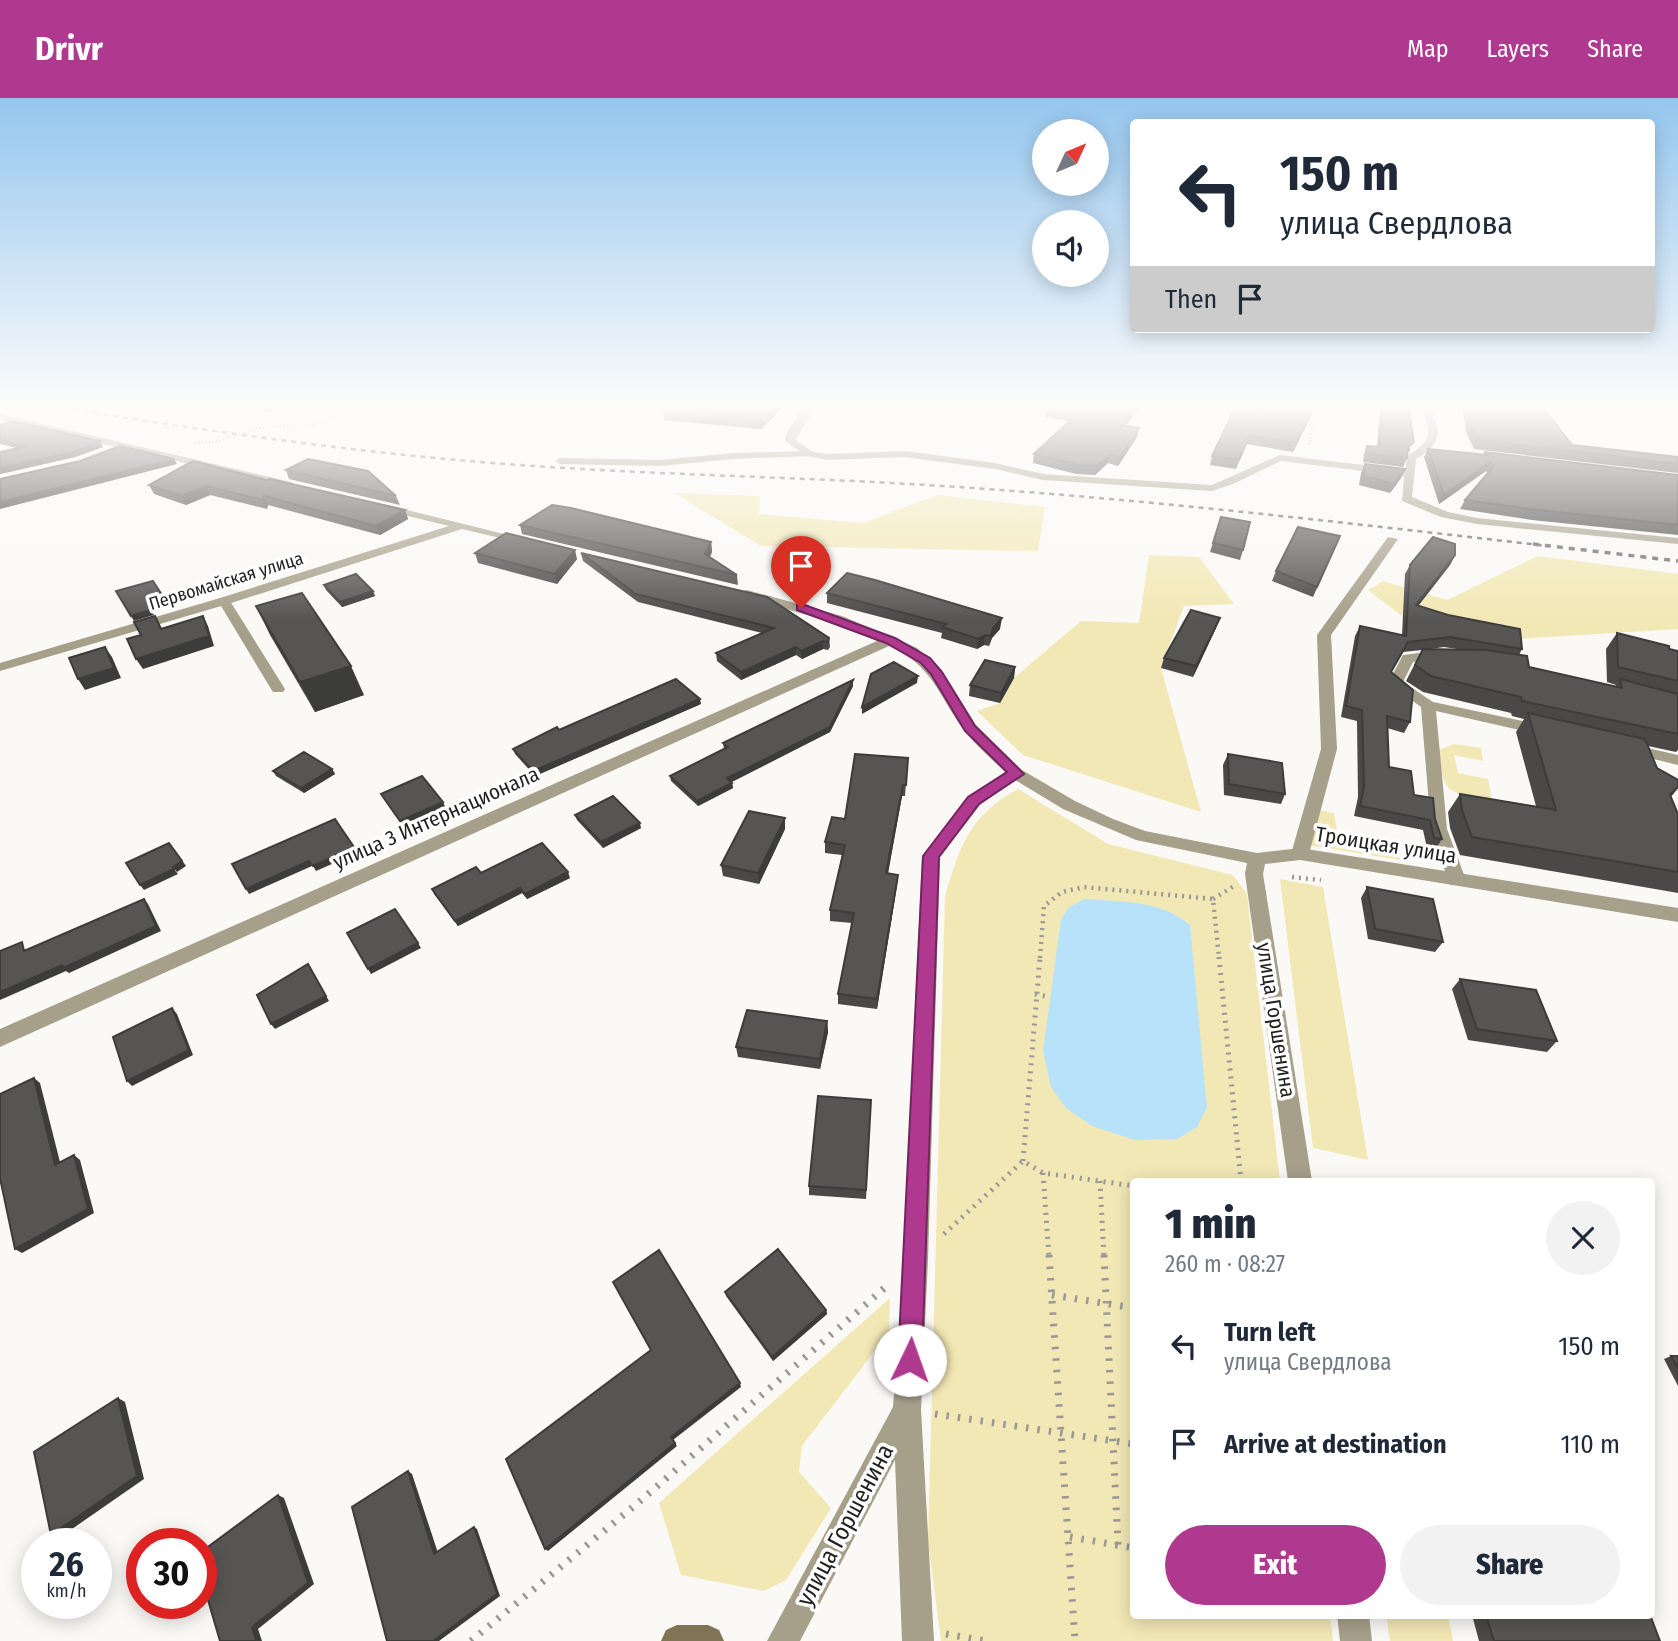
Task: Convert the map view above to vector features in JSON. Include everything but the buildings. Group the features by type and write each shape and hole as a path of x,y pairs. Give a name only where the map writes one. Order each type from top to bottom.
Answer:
{"street":[{"path":"258,477 300,487"},
{"path":"1043,477 1212,488 1227,485 1240,477"},
{"path":"1408,477 1406,499 1445,515 1477,521 1678,541"},
{"path":"367,503 542,545"},
{"name":"Первомайская улица","path":"0,667 224,601 461,526"},
{"path":"1300,854 1329,749 1324,635 1392,539"},
{"name":"Троицкая улица","path":"729,589 816,612 891,640 925,661 936,672 970,728 1016,774 1069,805 1130,831 1257,859 1300,854 1678,915"},
{"path":"224,601 278,689"},
{"name":"улица 3 Интернационала","path":"0,1038 891,640"},
{"path":"1456,656 1444,654 1408,658 1395,683 1428,705 1556,733"},
{"path":"1428,705 1439,829 1457,880"},
{"path":"1610,745 1678,760"},
{"name":"улица Горшенина","path":"918,1635 907,1410 916,1260 931,856 974,801 1016,774"},
{"name":"улица Горшенина","path":"1257,859 1254,874 1300,1178"},
{"name":"улица Горшенина","path":"783,1641 907,1410"},
{"path":"1353,1619 1356,1641"},
{"path":"677,1641 708,1641"}],"path":[{"path":"471,1641 639,1502 916,1260 1023,1161 1041,918 1044,905 1055,895 1068,888 1084,887 1213,899 1241,1178"},
{"path":"1035,994 1049,997"},
{"path":"1023,1161 1043,1173 1130,1185"},
{"path":"1043,1173 1070,1537 1075,1641"},
{"path":"1100,1181 1118,1545"},
{"path":"1052,1296 1130,1307"},
{"path":"907,1410 1130,1443"},
{"path":"1070,1537 1130,1547"},
{"path":"918,1635 986,1641"}],"shaded area":[{"path":"674,493 760,496 759,514 863,523 938,495 1045,507 1038,551 761,546"},
{"path":"1149,555 1199,557 1234,604 1184,606 1161,668 1201,812 1023,755 977,711 1000,703 1014,678 1081,621 1139,623"},
{"path":"1538,556 1678,574 1678,629 1514,639 1403,617 1368,590 1383,581 1447,600"},
{"path":"1454,744 1481,748 1483,761 1454,755 1458,773 1488,779 1492,800 1457,793 1446,784 1439,750"},
{"path":"1018,789 1108,844 1233,875 1247,894 1280,1178 1130,1178 1130,1619 1330,1619 1333,1641 941,1641 928,1541 945,896 969,834 977,822 1001,799"},
{"path":"1309,808 1334,813 1337,831 1395,840 1400,860 1302,844"},
{"path":"1280,879 1323,887 1368,1160 1313,1148"},
{"path":"890,1298 889,1332 802,1446 799,1472 831,1508 786,1580 764,1591 681,1575 659,1503"},
{"path":"1387,1619 1449,1619 1453,1641 1390,1641"}],"water":[{"path":"1085,899 1154,907 1179,917 1190,925 1207,1108 1197,1127 1177,1139 1135,1140 1092,1126 1066,1108 1051,1087 1043,1051 1061,919 1069,907"}],"railway":[{"path":"752,477 1019,491 1246,512 1548,546"},
{"path":"1533,544 1678,561"}],"route":[{"path":"801,608 891,640 925,661 936,672 970,728 1016,774 974,801 931,856 910,1360"}]}
